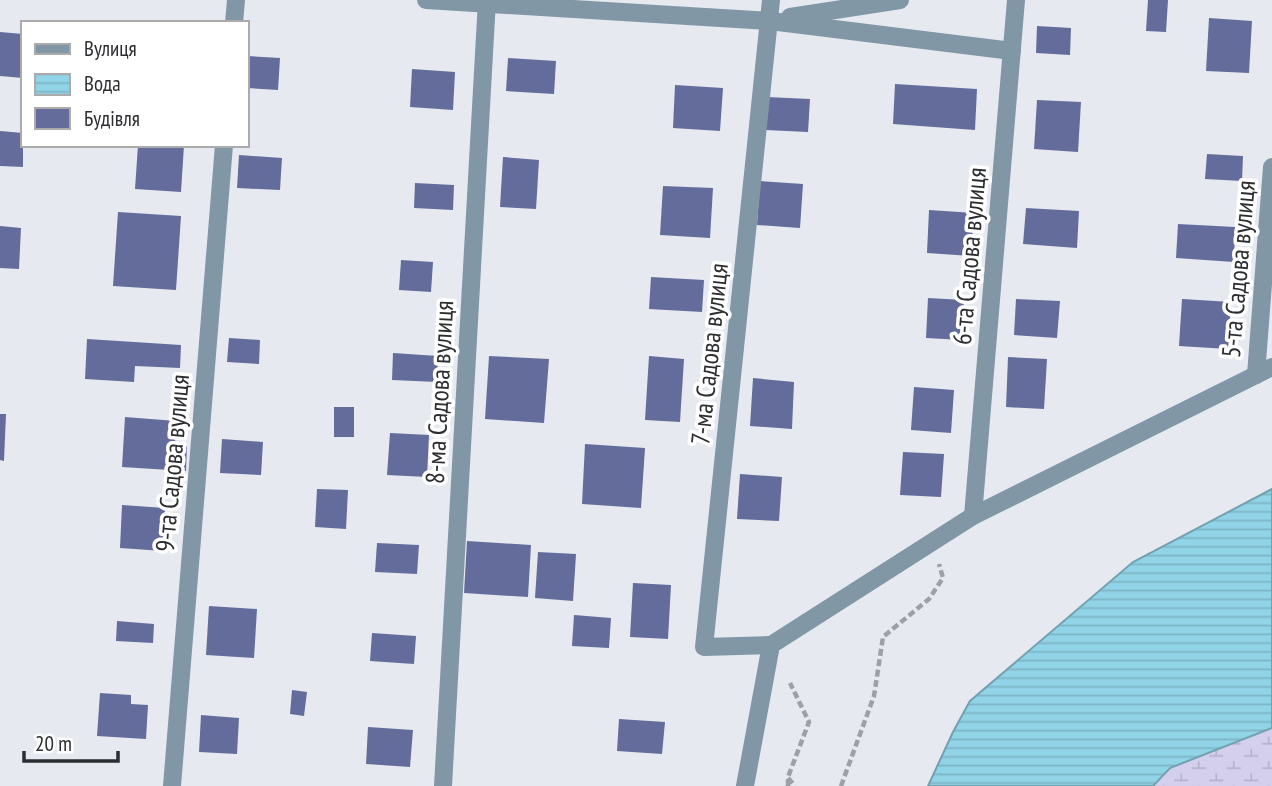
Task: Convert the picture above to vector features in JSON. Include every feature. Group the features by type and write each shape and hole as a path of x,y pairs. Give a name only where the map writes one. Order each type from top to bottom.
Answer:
{"street":[{"path":"234,21 236,0"},
{"path":"426,0 770,21 1012,51"},
{"name":"7-ма Садова вулиця","path":"771,0 704,647 771,645"},
{"path":"770,21 900,0"},
{"name":"6-та Садова вулиця","path":"973,516 1016,0"},
{"name":"8-ма Садова вулиця","path":"443,786 487,2"},
{"name":"9-та Садова вулиця","path":"172,786 224,147"},
{"name":"5-та Садова вулиця","path":"1256,375 1272,167"},
{"path":"745,786 771,645 973,516 1272,367"}],"path":[{"path":"841,786 874,696 883,637 929,599 943,578 933,541"},
{"path":"771,645 809,722 788,777 788,786"},
{"path":"788,777 795,786"}],"green space":[{"path":"1272,728 1272,786 1153,786 1170,768"}],"water":[{"path":"1272,489 1272,728 1170,768 1153,786 928,786 970,701 1133,562"}],"building":[{"path":"1148,0 1168,0 1166,32 1146,31"},
{"path":"1209,18 1252,21 1249,73 1206,71"},
{"path":"1037,26 1071,28 1070,55 1036,53"},
{"path":"0,32 21,34 21,78 0,76"},
{"path":"248,56 280,58 278,90 248,88"},
{"path":"508,58 556,61 554,94 506,91"},
{"path":"412,69 455,72 453,110 410,107"},
{"path":"895,84 977,89 975,130 893,124"},
{"path":"675,85 723,88 720,131 673,128"},
{"path":"767,97 810,99 808,132 765,130"},
{"path":"1037,100 1081,102 1078,152 1034,149"},
{"path":"0,131 21,133 23,167 0,166"},
{"path":"138,147 184,147 181,192 135,189"},
{"path":"1207,154 1243,156 1242,181 1205,179"},
{"path":"239,155 282,158 280,190 237,188"},
{"path":"503,157 539,160 536,209 500,207"},
{"path":"760,181 803,184 800,228 757,225"},
{"path":"415,183 454,185 453,210 414,208"},
{"path":"663,186 713,188 710,238 660,235"},
{"path":"1026,208 1079,211 1077,248 1023,244"},
{"path":"929,210 974,213 971,256 927,253"},
{"path":"118,212 181,216 176,290 113,286"},
{"path":"1178,224 1235,227 1234,262 1176,258"},
{"path":"0,226 21,228 19,269 0,268"},
{"path":"401,260 433,262 431,292 399,290"},
{"path":"651,277 704,280 702,312 649,309"},
{"path":"928,298 964,300 962,340 926,338"},
{"path":"1016,299 1060,301 1057,338 1014,335"},
{"path":"1182,299 1231,302 1228,349 1179,346"},
{"path":"229,338 260,340 259,364 227,362"},
{"path":"87,339 181,345 180,368 135,366 134,382 85,379"},
{"path":"393,353 438,356 437,382 392,380"},
{"path":"489,356 549,359 544,423 485,419"},
{"path":"649,356 684,359 680,422 645,420"},
{"path":"1008,357 1047,359 1044,409 1006,407"},
{"path":"753,378 794,382 792,429 750,426"},
{"path":"914,387 954,390 951,433 911,430"},
{"path":"334,407 354,407 354,437 334,437"},
{"path":"0,414 6,414 4,461 0,460"},
{"path":"125,417 176,421 175,445 187,446 186,471 122,467"},
{"path":"390,433 429,435 427,477 387,475"},
{"path":"222,439 263,442 261,475 220,473"},
{"path":"585,444 645,448 641,508 582,504"},
{"path":"903,452 944,454 941,497 900,495"},
{"path":"740,474 782,477 779,521 737,519"},
{"path":"317,489 348,490 346,529 315,527"},
{"path":"122,505 165,508 163,551 120,548"},
{"path":"467,541 531,545 528,597 464,593"},
{"path":"377,543 419,545 417,574 375,572"},
{"path":"538,552 576,554 573,601 535,598"},
{"path":"633,583 671,585 668,639 630,637"},
{"path":"209,606 257,609 254,658 206,655"},
{"path":"574,615 611,618 609,648 572,646"},
{"path":"117,621 154,624 153,643 116,641"},
{"path":"372,633 416,636 414,664 370,661"},
{"path":"292,690 307,692 304,716 290,714"},
{"path":"100,693 131,695 131,704 148,705 146,739 97,736"},
{"path":"201,715 239,718 237,754 199,752"},
{"path":"619,719 665,722 662,754 617,751"},
{"path":"368,727 413,730 410,767 366,764"}]}
